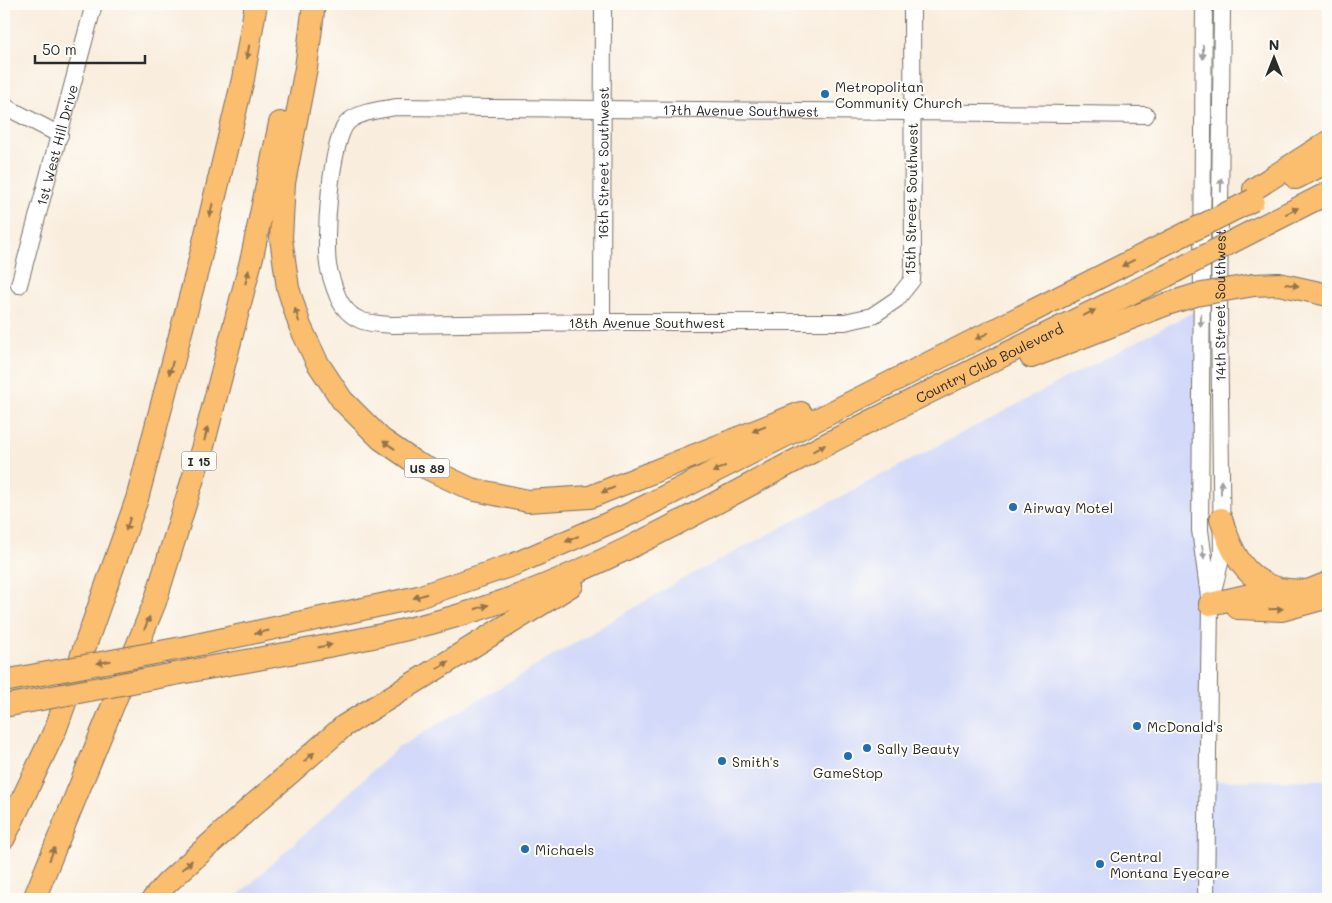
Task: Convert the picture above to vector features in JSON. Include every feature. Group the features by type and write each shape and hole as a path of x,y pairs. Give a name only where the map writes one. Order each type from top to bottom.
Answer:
{"highway":[{"path":"4,838 56,728 137,499 207,229 243,79 256,4"},
{"name":"I 15","path":"34,899 155,602 203,446 252,257 304,4"},
{"name":"US 89","path":"314,4 306,68 284,183 280,238 288,288 300,326 317,362 342,400 381,439 416,463 471,489 528,501 590,497 737,437 918,368"},
{"path":"1253,194 1328,142"},
{"name":"Country Club Boulevard","path":"918,368 1180,236 1253,194 1328,162"},
{"name":"Country Club Boulevard","path":"651,536 881,416 1166,276 1328,193"},
{"path":"881,416 1167,304 1196,295 1254,285 1279,284 1328,295"},
{"path":"4,681 186,647 418,597 515,564 632,513 918,368"},
{"path":"1221,519 1236,559 1252,575 1276,588 1322,590"},
{"path":"4,706 374,637 452,617 512,598 651,536"},
{"path":"153,899 166,883 344,726 651,536"},
{"path":"1210,604 1250,595 1322,590"}],"street":[{"name":"1st West Hill Drive","path":"19,286 94,4"},
{"name":"16th Street Southwest","path":"602,322 603,4"},
{"name":"15th Street Southwest","path":"897,299 912,280 913,262 912,4"},
{"name":"14th Street Southwest","path":"1204,4 1200,530 1210,604 1206,899"},
{"name":"14th Street Southwest","path":"1210,604 1222,555 1219,316 1222,4"},
{"path":"4,106 60,135"},
{"name":"17th Avenue Southwest","path":"396,107 1146,115"},
{"name":"18th Avenue Southwest","path":"396,107 364,113 347,122 336,145 328,211 329,269 342,306 360,321 390,325 602,322 844,322 872,316 897,299"}],"shaded area":[{"path":"1201,308 1208,781 1328,780 1328,899 234,899 396,749 679,581"}],"place":[{"name":"Metropolitan Community Church","path":"825,94"},
{"name":"Airway Motel","path":"1013,507"},
{"name":"McDonald's","path":"1137,726"},
{"name":"Sally Beauty","path":"867,748"},
{"name":"GameStop","path":"848,756"},
{"name":"Smith's","path":"722,761"},
{"name":"Michaels","path":"525,849"},
{"name":"Central Montana Eyecare","path":"1100,864"}]}
